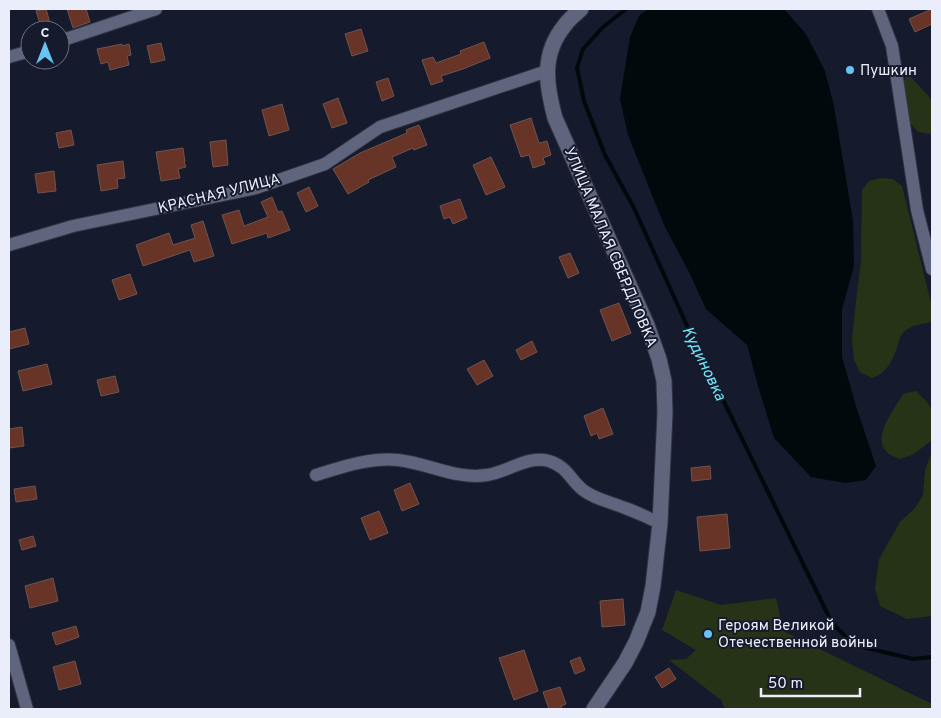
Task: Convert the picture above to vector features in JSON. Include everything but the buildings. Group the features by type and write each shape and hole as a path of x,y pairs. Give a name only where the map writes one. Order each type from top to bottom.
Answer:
{"main road":[{"path":"547,71 548,56 556,39 564,26 581,9"},
{"name":"УЛИЦА МАЛАЯ СВЕРДЛОВКА","path":"547,71 549,95 555,118 646,325 659,359 664,382 665,413 660,523 654,586 648,612 636,642 594,709"}],"street":[{"path":"70,38 156,9"},
{"path":"878,9 892,46 917,210 932,269"},
{"name":"КРАСНАЯ УЛИЦА","path":"9,245 73,226 256,188 325,164 380,127 547,71"},
{"path":"316,475 373,460 398,460 465,475 487,475 534,460 548,461 562,467 583,490 605,502 625,508 660,523"},
{"path":"9,645 27,709"}],"green space":[{"path":"906,77 911,77 932,100 932,133 930,134 918,132 910,123 903,81"},
{"path":"881,178 893,179 902,186 932,307 932,322 916,325 906,330 901,337 891,362 881,373 872,378 860,372 854,360 852,339 861,262 862,190 869,181"},
{"path":"916,391 932,410 932,440 914,454 900,459 887,452 882,445 883,431 890,414 903,394"},
{"path":"932,454 932,616 907,619 880,606 875,588 879,559 900,522 915,508 923,495 925,470"},
{"path":"676,590 721,605 776,598 783,631 932,704 932,709 725,709 721,700 669,660 686,659 696,650 662,630"}],"shaded area":[{"path":"648,9 784,9 806,34 825,71 834,106 853,221 854,266 842,309 842,357 876,466 866,480 845,483 811,477 774,438 747,345 706,309 664,225 628,135 620,99 630,37 639,16"}],"waterway":[{"name":"Кудиновка","path":"626,9 603,27 583,49 577,68 584,101 605,155 634,208 688,328 832,623 854,645 913,659 932,657"}],"place":[{"name":"Пушкин","path":"850,70"},
{"name":"Героям Великой Отечественной войны","path":"708,634"}]}
